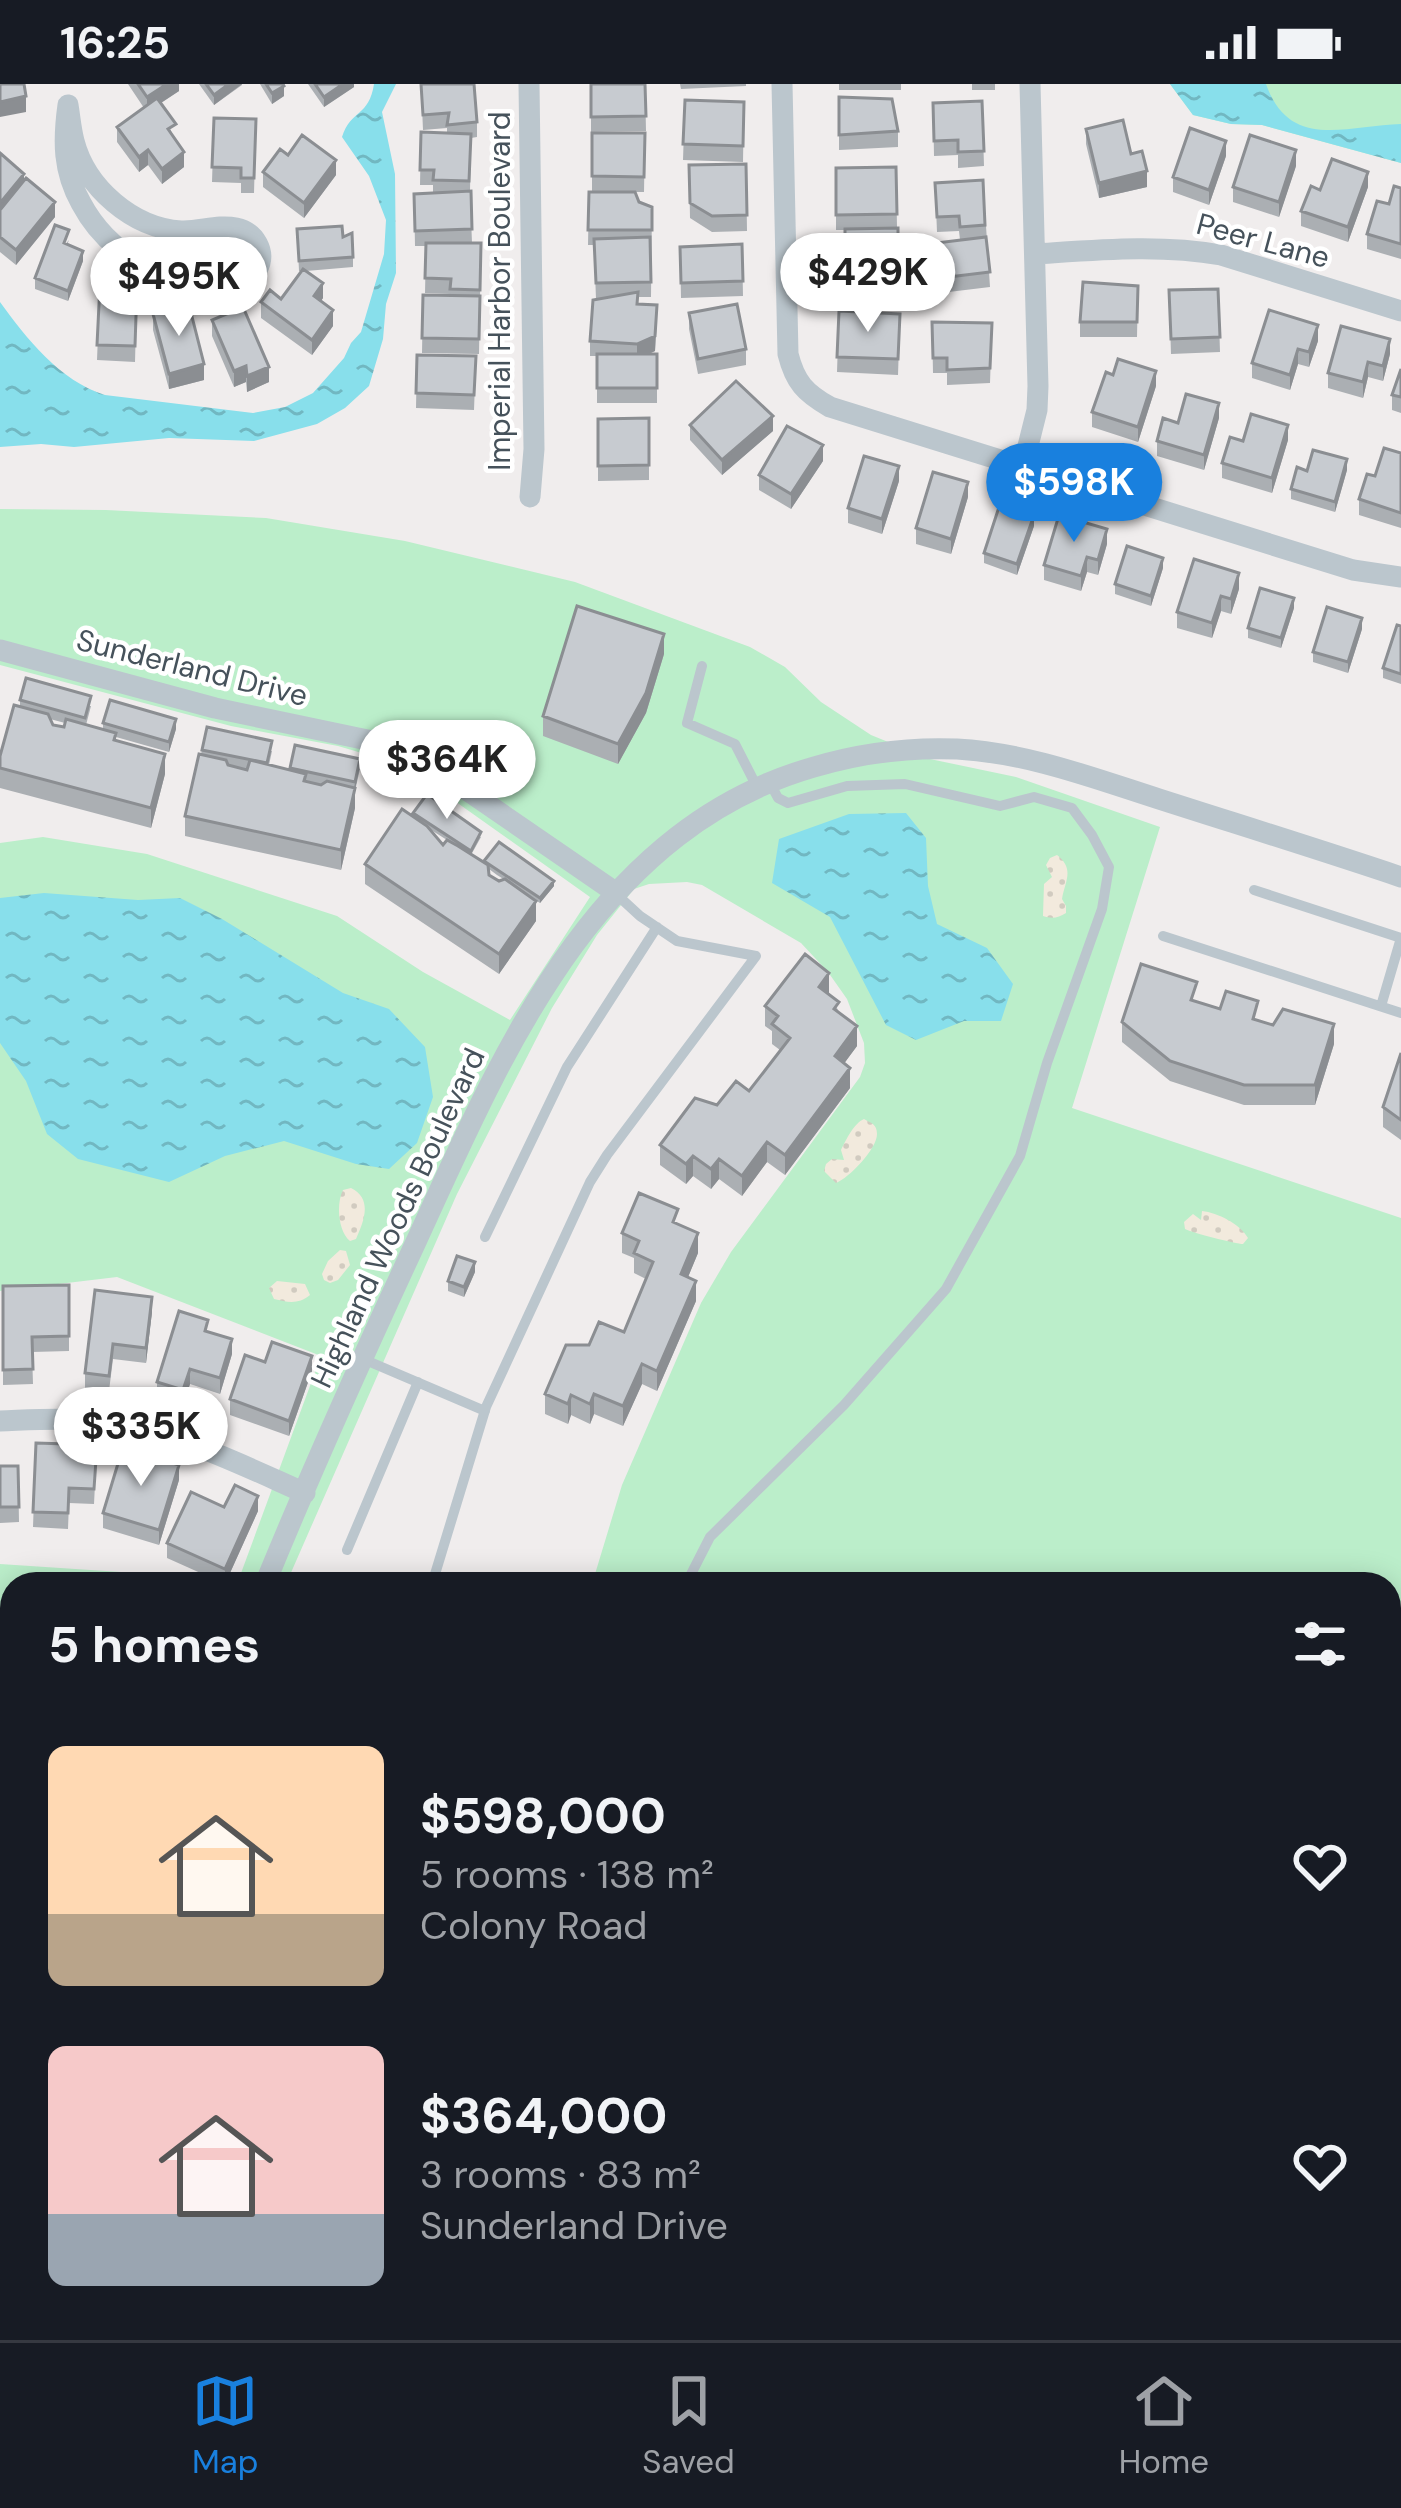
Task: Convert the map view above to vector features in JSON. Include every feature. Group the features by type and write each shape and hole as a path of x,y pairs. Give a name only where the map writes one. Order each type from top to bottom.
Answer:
{"street":[{"name":"Imperial Harbor Boulevard","path":"529,84 535,448 530,497"},
{"path":"782,84 788,354 794,377 808,395 830,406 1353,570 1401,577"},
{"path":"1023,466 1037,410 1030,84"},
{"path":"69,94 75,145 93,181 122,210 158,229 233,226 250,233 259,245 256,273 236,286 190,284 147,269 110,242 82,206 68,174 63,140 69,94"},
{"name":"Peer Lane","path":"1035,254 1200,251 1401,311"},
{"name":"Sunderland Drive","path":"0,650 215,708 400,750 442,773 615,892"},
{"path":"764,785 840,759 886,751 962,749 1012,755 1401,877"},
{"name":"Highland Woods Boulevard","path":"270,1572 455,1153 497,1072 579,936 663,845 724,804 764,785"},
{"path":"0,1421 86,1420 146,1430 202,1448 305,1493"}],"lane":[{"path":"692,1572 710,1537 844,1405 946,1289 1020,1156 1102,909 1109,867 1072,808 1034,796 1000,806 905,784 847,786 788,803 764,785 735,745 687,723 702,666"},
{"path":"1254,890 1401,938 1381,1006"},
{"path":"435,1572 485,1411 598,1168 756,956 677,941 615,892"},
{"path":"485,1237 567,1067 657,927"},
{"path":"1162,936 1401,1013"},
{"path":"364,1359 485,1411"},
{"path":"347,1550 418,1382"}],"green space":[{"path":"1170,84 1401,84 1401,163 1262,125 1193,115"},
{"path":"0,509 266,518 405,541 575,582 750,647 785,667 821,702 871,735 930,759 1016,777 1160,827 1072,1108 1401,1218 1401,1572 596,1572 622,1485 701,1303 731,1252 860,1077 865,1063 864,1043 847,999 801,943 702,885 687,882 634,889 597,935 552,1008 457,1194 291,1572 241,1572 321,1356 117,1277 0,1291 0,843 43,837 147,854 337,916 423,972 510,1020 590,897 435,787 382,759 231,726 0,665"},
{"path":"0,1564 121,1572 0,1572"}],"sand":[{"path":"1057,855 1067,870 1062,899 1066,913 1049,918 1043,916 1044,884 1052,877 1046,865"},
{"path":"864,1119 876,1128 876,1140 861,1162 836,1183 824,1171 826,1164 844,1160 841,1150"},
{"path":"351,1188 362,1198 365,1211 356,1239 350,1241 339,1210 343,1190"},
{"path":"1202,1211 1228,1220 1248,1238 1239,1244 1185,1229 1184,1222 1193,1214 1201,1220"},
{"path":"340,1250 346,1251 350,1265 330,1283 322,1274"},
{"path":"277,1281 305,1284 310,1295 288,1302 274,1299 269,1288"}],"water":[{"path":"374,84 396,84 382,112 395,174 396,273 369,386 345,408 317,424 254,441 169,438 74,447 0,447 0,302 59,369 105,395 253,413 285,407 313,393 361,332 384,254 386,220 369,176 342,137 368,102"},
{"path":"1170,84 1266,84 1276,105 1290,119 1322,130 1401,124 1401,163 1262,125 1193,115"},
{"path":"906,813 926,838 928,886 937,924 987,948 1013,984 1001,1021 964,1021 916,1040 886,1025 830,917 772,883 779,839 849,814"},
{"path":"44,893 180,898 343,993 389,1009 425,1047 433,1097 417,1143 389,1169 356,1164 284,1141 225,1156 169,1182 78,1159 47,1134 26,1081 0,1043 0,898"}],"building":[{"path":"0,84 24,84 26,96 0,102"},
{"path":"138,84 167,84 147,97"},
{"path":"206,84 229,84 214,95"},
{"path":"266,84 283,84 284,86 272,93"},
{"path":"315,84 343,84 324,97"},
{"path":"421,84 474,84 477,122 447,125 449,113 423,115"},
{"path":"591,84 645,84 646,116 591,117"},
{"path":"839,97 892,99 898,131 839,135"},
{"path":"157,98 176,124 168,129 184,152 162,169 148,150 139,157 117,127"},
{"path":"685,100 744,102 743,146 683,144"},
{"path":"982,101 984,151 958,152 958,140 934,141 933,103"},
{"path":"214,118 256,119 254,178 241,178 241,168 212,167"},
{"path":"1123,120 1131,154 1142,151 1147,171 1099,183 1086,129"},
{"path":"1190,128 1226,141 1209,190 1173,177"},
{"path":"421,132 471,134 469,181 433,180 434,170 420,170"},
{"path":"592,133 645,133 644,177 592,176"},
{"path":"302,135 336,160 304,203 263,172 280,149 288,155"},
{"path":"1250,135 1296,150 1279,202 1233,187"},
{"path":"0,153 24,174 0,203"},
{"path":"1332,159 1368,172 1348,227 1301,211 1311,186 1320,190"},
{"path":"746,164 747,215 712,216 690,203 689,165"},
{"path":"896,167 897,214 836,215 836,168"},
{"path":"26,178 55,202 16,250 0,237 0,210"},
{"path":"983,180 985,225 960,227 959,216 937,217 935,183"},
{"path":"1394,186 1401,188 1401,244 1367,234 1377,201 1389,204"},
{"path":"471,191 472,229 415,231 414,194"},
{"path":"589,192 635,192 639,202 652,207 652,230 588,230"},
{"path":"55,225 69,230 64,243 83,251 68,291 35,278"},
{"path":"342,226 343,237 352,233 353,257 299,261 297,229"},
{"path":"898,228 898,273 845,273 845,229"},
{"path":"650,237 651,282 596,283 594,239"},
{"path":"986,237 990,272 932,279 928,244"},
{"path":"426,243 481,243 480,290 450,289 451,279 425,278"},
{"path":"742,244 743,281 681,283 680,247"},
{"path":"303,269 323,283 314,296 333,310 312,340 261,302 270,290 281,299"},
{"path":"1083,282 1138,286 1137,322 1080,322"},
{"path":"100,284 137,286 135,346 97,345"},
{"path":"1218,289 1220,337 1171,339 1169,290"},
{"path":"638,292 637,304 657,305 655,336 637,344 590,341 593,300"},
{"path":"423,295 480,296 479,339 422,338"},
{"path":"737,304 746,349 698,359 689,313"},
{"path":"189,305 204,364 169,374 153,314"},
{"path":"243,307 269,367 247,376 246,366 234,371 212,320"},
{"path":"1269,310 1318,325 1309,352 1298,349 1290,375 1252,363"},
{"path":"839,311 900,314 898,359 837,357"},
{"path":"932,322 992,323 990,368 947,370 947,358 933,358"},
{"path":"1341,326 1390,339 1383,366 1368,362 1363,382 1328,373"},
{"path":"597,354 657,354 657,388 597,388"},
{"path":"417,355 476,356 474,395 416,393"},
{"path":"1118,359 1156,371 1138,427 1092,412 1106,372 1113,375"},
{"path":"1401,369 1401,397 1392,395"},
{"path":"736,381 773,416 722,460 690,425"},
{"path":"1186,394 1219,403 1204,455 1157,441 1163,418 1178,423"},
{"path":"1251,414 1288,425 1272,478 1222,463 1230,437 1243,441"},
{"path":"649,418 649,465 598,466 598,419"},
{"path":"787,426 823,445 791,494 759,475"},
{"path":"1384,448 1401,453 1401,513 1359,499 1367,474 1375,476"},
{"path":"1313,450 1347,459 1335,502 1291,489 1297,467 1307,471"},
{"path":"864,456 899,466 882,519 848,508"},
{"path":"933,472 968,482 951,539 916,528"},
{"path":"1000,504 1034,515 1017,564 984,553"},
{"path":"1059,515 1107,529 1098,560 1087,557 1081,576 1044,565"},
{"path":"1127,546 1163,558 1151,596 1115,584"},
{"path":"1194,559 1239,573 1231,599 1221,596 1212,623 1177,612"},
{"path":"1260,588 1294,598 1281,638 1248,628"},
{"path":"577,606 664,634 646,693 618,744 543,716"},
{"path":"1327,607 1362,618 1348,662 1313,652"},
{"path":"1397,625 1401,626 1401,674 1383,668"},
{"path":"26,678 91,696 85,718 20,700"},
{"path":"110,700 176,719 169,742 103,723"},
{"path":"14,705 48,714 53,725 64,727 66,719 116,733 114,740 165,754 151,808 0,768"},
{"path":"207,727 272,741 267,763 202,750"},
{"path":"295,745 360,759 355,782 290,768"},
{"path":"199,754 247,770 250,760 306,774 304,781 355,788 341,850 185,816"},
{"path":"427,794 481,832 471,851 413,813"},
{"path":"402,809 427,826 443,845 447,840 458,846 488,865 489,875 505,879 536,901 499,954 365,864"},
{"path":"499,842 554,881 540,898 484,861"},
{"path":"805,954 829,973 819,987 839,1002 834,1009 857,1026 835,1056 850,1068 785,1155 767,1142 742,1176 719,1159 711,1169 693,1156 686,1164 660,1145 695,1098 717,1105 736,1081 749,1091 790,1038 772,1024 778,1016 765,1006"},
{"path":"1141,964 1197,982 1191,1000 1220,1009 1226,991 1258,1001 1253,1019 1273,1025 1283,1009 1334,1024 1315,1085 1244,1085 1170,1061 1122,1022"},
{"path":"1401,1053 1401,1120 1383,1107"},
{"path":"639,1193 678,1209 673,1222 698,1233 681,1274 696,1281 657,1371 642,1364 623,1406 594,1394 590,1404 571,1395 568,1404 545,1394 566,1345 589,1345 599,1322 624,1332 653,1262 634,1253 639,1241 622,1233"},
{"path":"457,1256 475,1262 464,1287 448,1281"},
{"path":"69,1285 69,1336 32,1337 33,1369 3,1370 3,1286"},
{"path":"95,1290 152,1297 146,1348 113,1344 109,1376 85,1373"},
{"path":"179,1311 208,1320 205,1331 232,1339 220,1378 190,1369 183,1390 157,1382"},
{"path":"272,1342 312,1356 289,1421 230,1399 245,1355 265,1362"},
{"path":"36,1443 97,1445 94,1489 69,1488 68,1513 33,1512"},
{"path":"123,1447 179,1465 159,1530 103,1513"},
{"path":"0,1466 18,1466 19,1507 0,1507"},
{"path":"235,1485 258,1496 225,1569 167,1543 191,1492 224,1507"}]}
